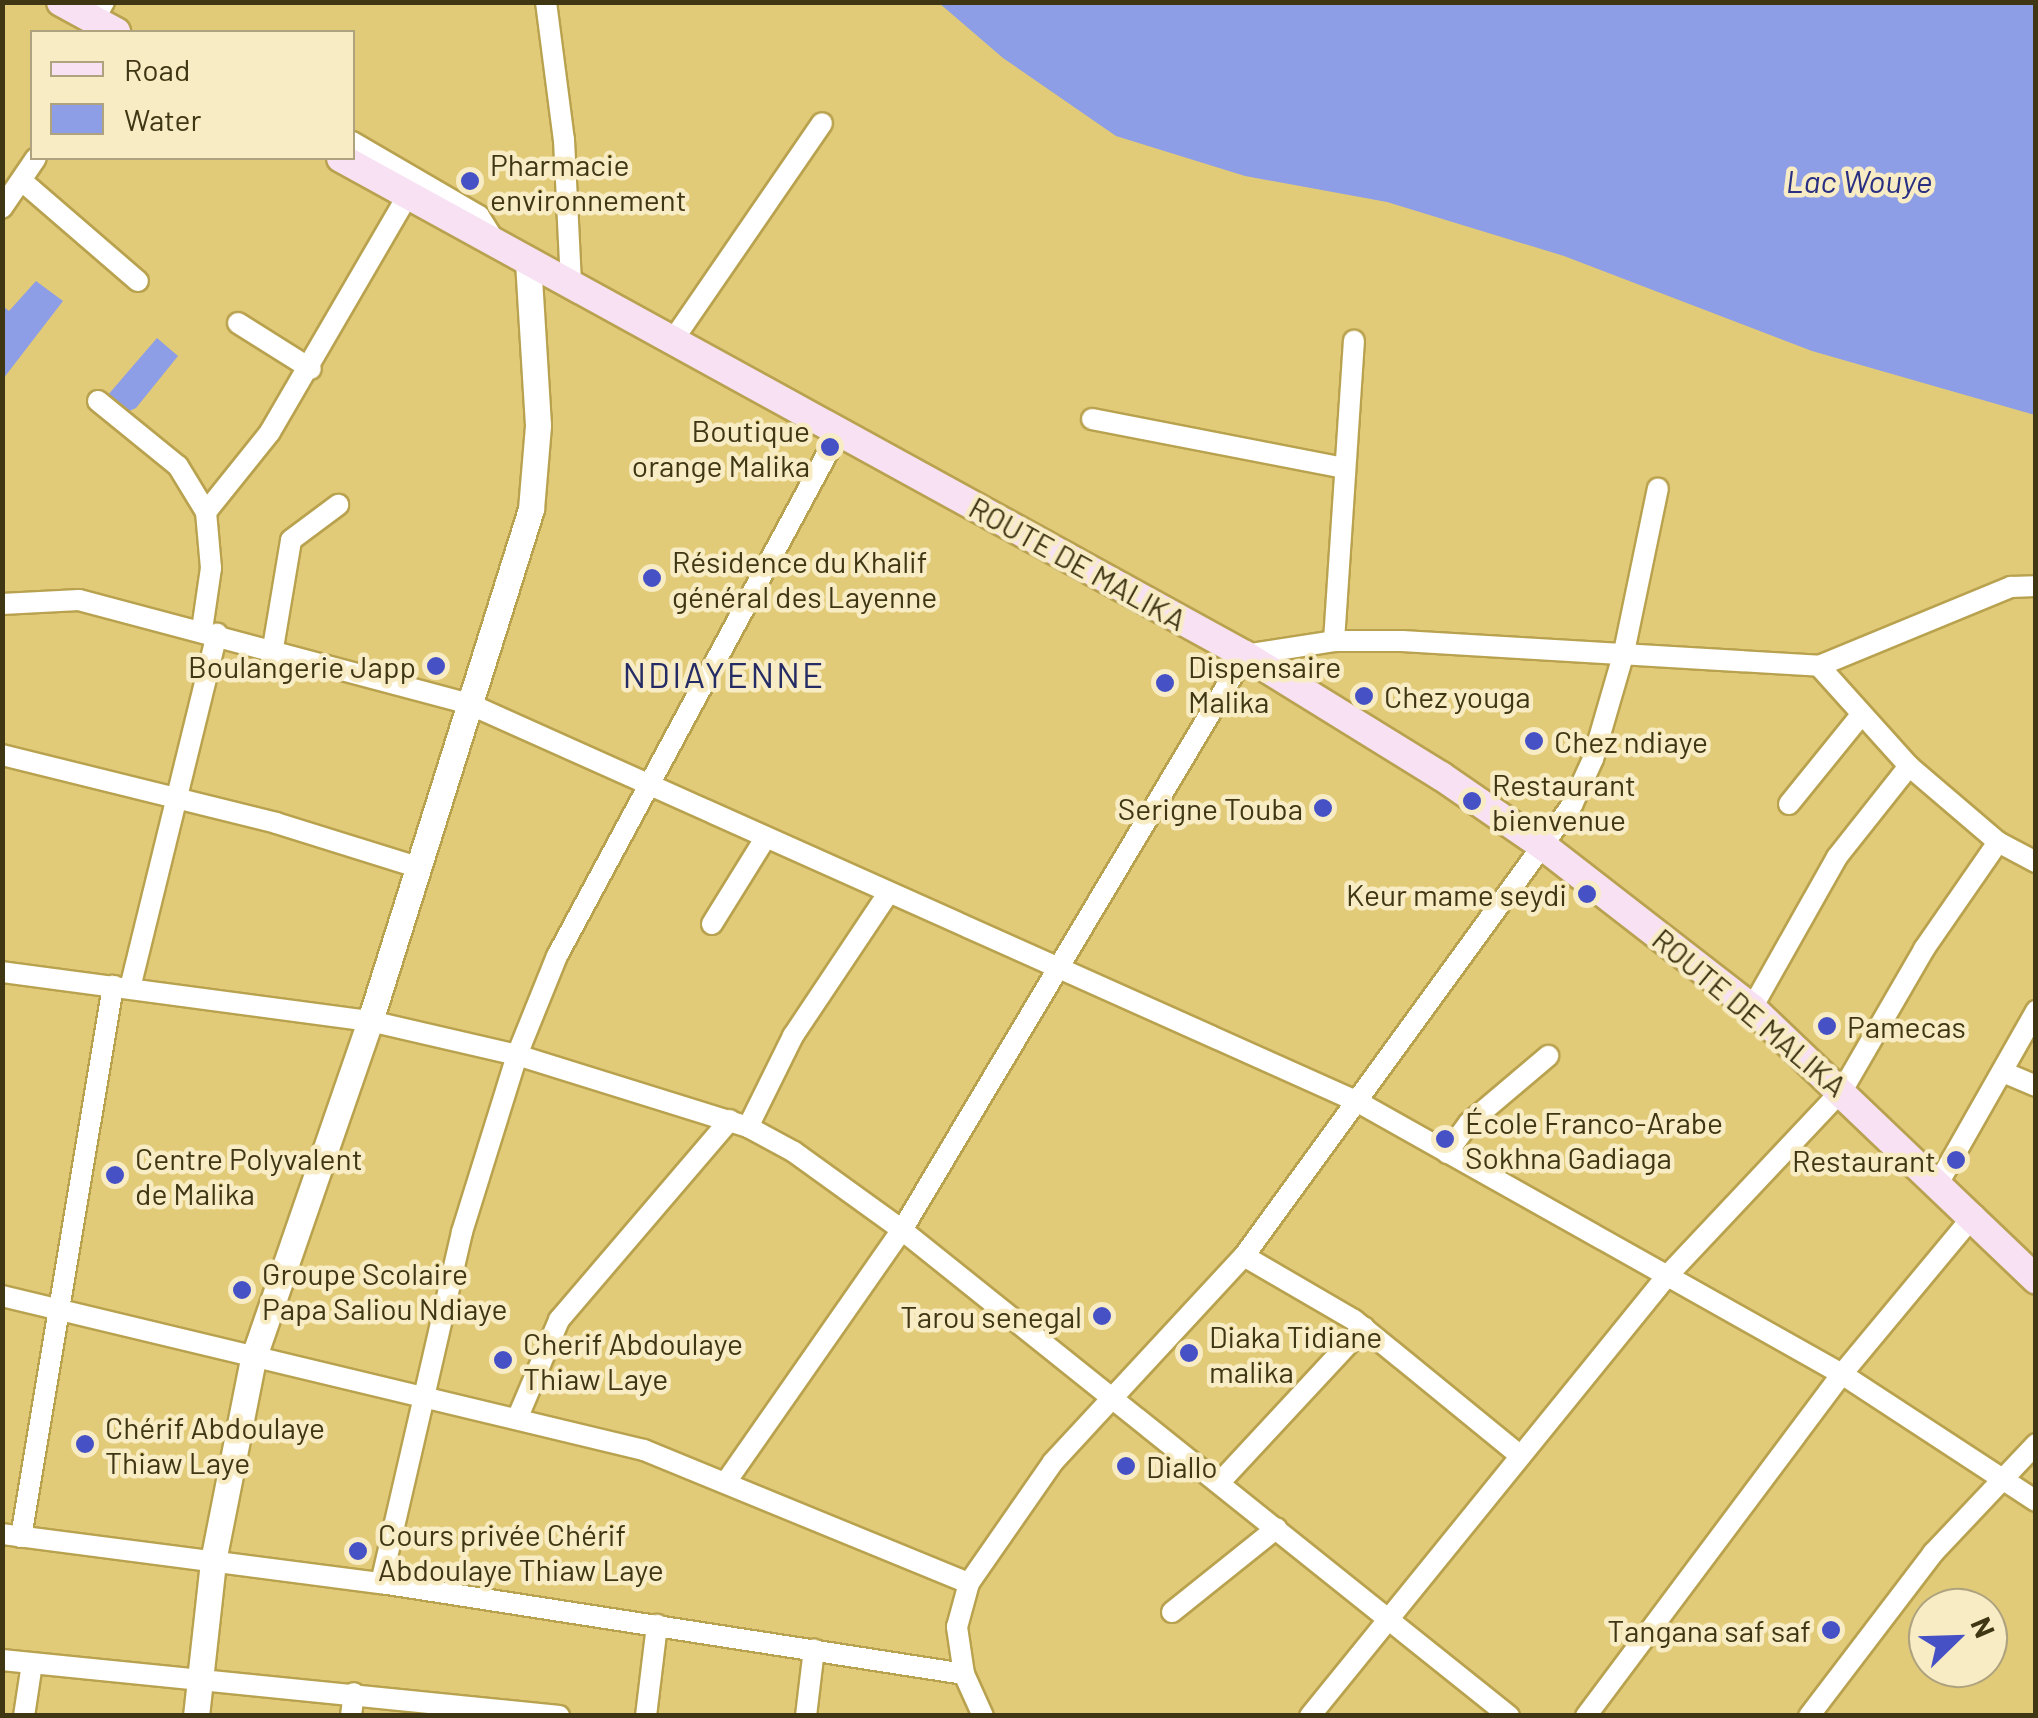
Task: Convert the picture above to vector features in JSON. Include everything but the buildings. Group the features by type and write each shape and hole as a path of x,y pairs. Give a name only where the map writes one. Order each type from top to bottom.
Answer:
{"main road":[{"path":"60,2 109,24"},
{"name":"ROUTE DE MALIKA","path":"345,160 1245,655 1544,846 1752,1008 1843,1089 2036,1278"}],"street":[{"path":"546,2 564,140 571,285"},
{"path":"672,340 822,123"},
{"path":"355,144 480,216 496,243"},
{"path":"2,208 35,160"},
{"path":"22,181 138,281"},
{"path":"206,512 270,432 310,370 408,194"},
{"path":"196,1716 213,1561 253,1359 370,1022 414,866 467,703 517,569 530,509 538,425 528,262"},
{"path":"238,323 310,370"},
{"path":"1334,641 1354,341"},
{"path":"98,401 178,466 206,512 211,568 210,632 175,800 122,987 12,1536 381,1583 964,1674"},
{"path":"1092,420 1343,468"},
{"path":"381,1583 462,1232 517,1055 557,956 840,430"},
{"path":"983,1716 964,1674 957,1627 969,1583 1053,1462 1114,1401 1244,1256 1544,846 1588,771 1624,652 1658,488"},
{"path":"273,648 291,540 338,506"},
{"path":"728,1480 902,1230 1065,966 1245,655 1334,641 1624,652 1820,666 2011,588 2036,586"},
{"path":"2,604 79,600 273,648 467,703 886,895 1065,966 1358,1102 1842,1374 1998,1480 2036,1500"},
{"path":"1820,666 1908,766 1998,842 2036,862"},
{"path":"1790,804 1861,714"},
{"path":"2,755 414,866"},
{"path":"1752,1008 1848,841 1908,766"},
{"path":"712,924 764,840"},
{"path":"1307,1714 1667,1276 1843,1089 1924,949 1998,842"},
{"path":"517,1419 558,1320 739,1124 886,895"},
{"path":"2,972 370,1022 517,1055 739,1124 902,1230 1114,1401 1222,1481 1384,1620 1510,1716"},
{"path":"1939,1182 2036,1010"},
{"path":"1447,1153 1470,1123 1548,1056"},
{"path":"2003,1072 2036,1086"},
{"path":"1586,1716 1842,1374 1974,1215"},
{"path":"1244,1256 1364,1327 1521,1456"},
{"path":"2,1296 644,1450 728,1480 969,1583"},
{"path":"1222,1481 1364,1327"},
{"path":"1809,1716 1998,1480 2036,1444"},
{"path":"1172,1612 1215,1584 1277,1528"},
{"path":"646,1716 658,1625"},
{"path":"806,1716 814,1648"},
{"path":"2,1660 202,1676 559,1716"},
{"path":"24,1716 32,1664"},
{"path":"351,1716 354,1692"}],"water":[{"name":"Lac Wouye","path":"939,3 2035,3 2035,415 1812,351 1564,256 1387,202 1245,176 1116,136 1003,58"},
{"path":"36,281 63,301 3,379 3,306 9,311"},
{"path":"157,338 178,356 136,408 127,412 101,403"}],"place":[{"name":"Pharmacie environnement","path":"470,181"},
{"name":"Boutique orange Malika","path":"830,447"},
{"name":"Résidence du Khalif général des Layenne","path":"652,578"},
{"name":"Boulangerie Japp","path":"436,666"},
{"name":"Dispensaire Malika","path":"1165,683"},
{"name":"Chez youga","path":"1364,696"},
{"name":"Chez ndiaye","path":"1534,741"},
{"name":"Restaurant bienvenue","path":"1472,801"},
{"name":"Serigne Touba","path":"1323,808"},
{"name":"Keur mame seydi","path":"1587,894"},
{"name":"Pamecas","path":"1827,1026"},
{"name":"École Franco-Arabe Sokhna Gadiaga","path":"1445,1139"},
{"name":"Restaurant","path":"1956,1160"},
{"name":"Centre Polyvalent de Malika","path":"115,1175"},
{"name":"Groupe Scolaire Papa Saliou Ndiaye","path":"242,1290"},
{"name":"Tarou senegal","path":"1102,1316"},
{"name":"Diaka Tidiane malika","path":"1189,1353"},
{"name":"Cherif Abdoulaye Thiaw Laye","path":"503,1360"},
{"name":"Chérif Abdoulaye Thiaw Laye","path":"85,1444"},
{"name":"Diallo","path":"1126,1466"},
{"name":"Cours privée Chérif Abdoulaye Thiaw Laye","path":"358,1551"},
{"name":"Tangana saf saf","path":"1831,1630"}],"district":[{"name":"NDIAYENNE","path":"724,674"}]}
